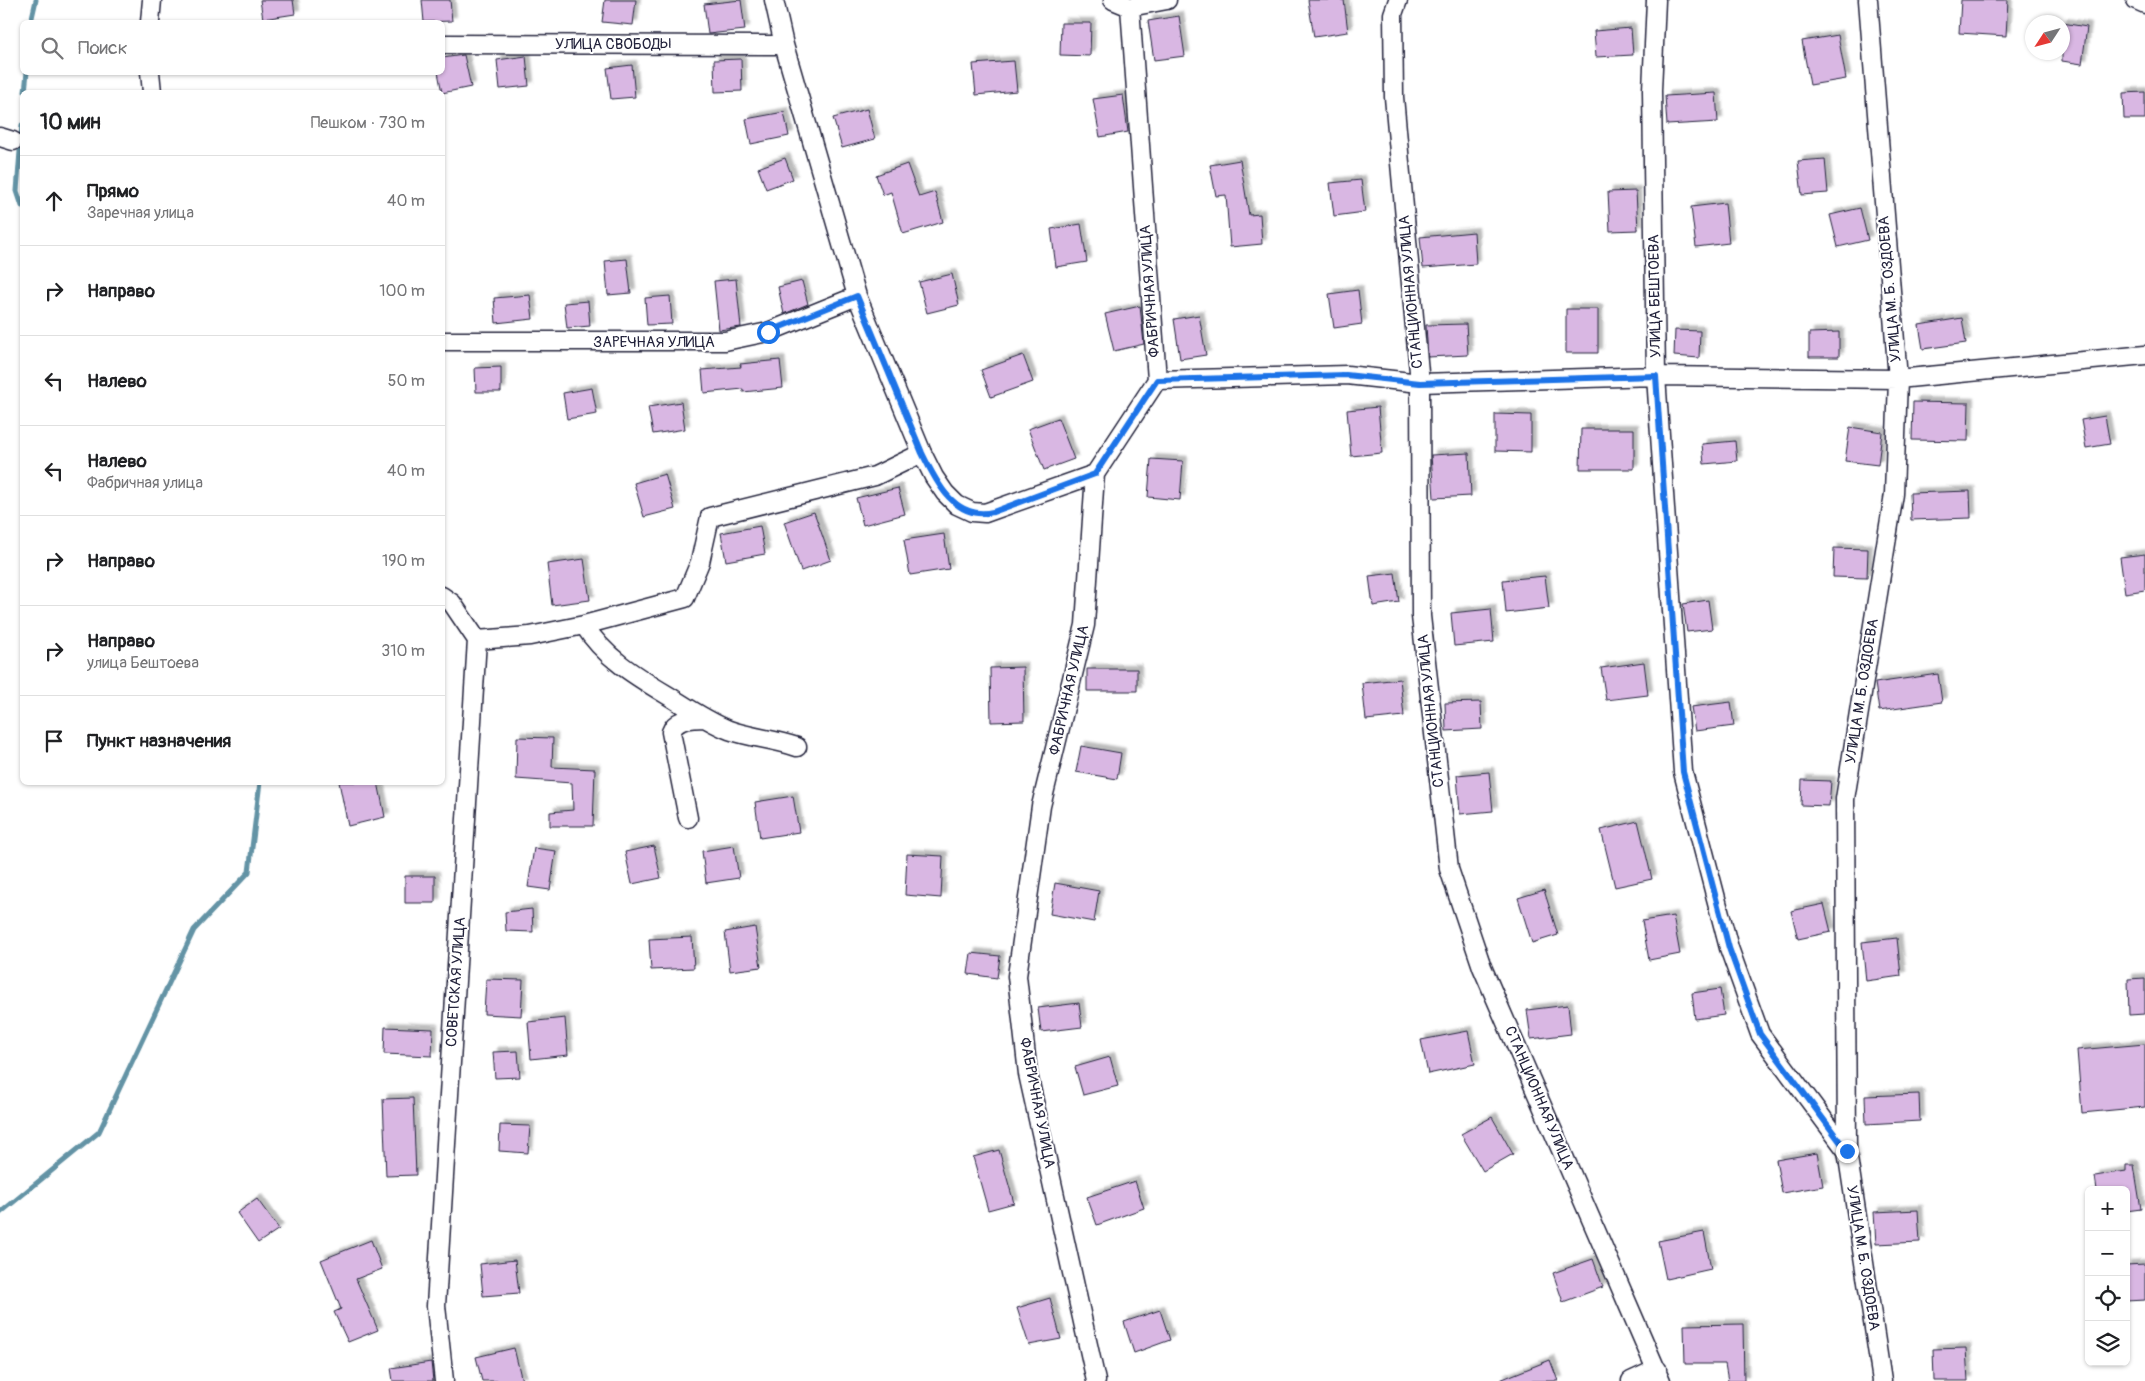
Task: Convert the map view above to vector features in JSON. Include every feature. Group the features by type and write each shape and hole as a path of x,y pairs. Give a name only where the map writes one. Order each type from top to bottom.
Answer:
{"street":[{"path":"150,20 152,0"},
{"path":"774,0 784,45 857,296 922,453 934,477 948,496 960,507 976,513 993,512 1095,474"},
{"path":"1113,0 1130,7 1167,0"},
{"name":"СТАНЦИОННАЯ УЛИЦА","path":"1398,0 1393,14 1394,97 1420,383 1421,616 1449,869 1482,967 1659,1375"},
{"name":"УЛИЦА БЕШТОЕВА","path":"1656,0 1652,90 1656,376 1683,772 1729,948 1760,1034 1847,1151"},
{"name":"УЛИЦА М. Б. ОЗДОЕВА","path":"1868,0 1898,379 1894,494 1845,799 1847,1151 1882,1381"},
{"path":"2136,0 2145,4"},
{"name":"ФАБРИЧНАЯ УЛИЦА","path":"1096,1381 1028,1074 1017,976 1041,806 1085,625 1095,474 1157,380 1130,7"},
{"name":"УЛИЦА СВОБОДЫ","path":"445,44 784,45"},
{"path":"150,75 152,90"},
{"name":"ЗАРЕЧНАЯ УЛИЦА","path":"445,341 725,341 768,332 857,296"},
{"path":"1157,380 1346,375 1420,383 1656,376 1898,379 2145,355"},
{"path":"445,598 452,604 477,640 530,636 584,625 685,598 700,562 710,517 881,474 903,461 922,453"},
{"path":"584,625 590,636 611,657 638,677 704,718 742,734 776,740 797,747"},
{"name":"СОВЕТСКАЯ УЛИЦА","path":"444,1381 436,1306 477,640"},
{"path":"688,818 671,732 679,722 704,718"},
{"path":"1631,1381 1659,1375"}],"building":[{"path":"260,0 293,0 295,14 263,19"},
{"path":"422,0 450,0 452,21 424,20"},
{"path":"605,0 636,0 633,25 602,22"},
{"path":"741,0 745,30 708,34 704,4"},
{"path":"1308,0 1344,0 1348,32 1314,37"},
{"path":"1961,0 2008,0 2006,36 1959,33"},
{"path":"1179,16 1185,56 1154,60 1148,21"},
{"path":"1061,23 1091,23 1090,56 1060,55"},
{"path":"2070,24 2087,27 2082,64 2062,61 2070,60"},
{"path":"1631,28 1633,55 1596,57 1594,31"},
{"path":"1838,35 1846,79 1810,85 1802,41"},
{"path":"464,55 471,87 445,92 445,90 441,90 439,75 445,75 445,58"},
{"path":"526,56 529,86 500,89 497,60"},
{"path":"741,59 742,91 715,92 714,60"},
{"path":"1014,61 1017,91 976,95 973,64"},
{"path":"632,65 635,97 611,99 607,68"},
{"path":"2145,92 2145,119 2124,119 2123,93"},
{"path":"1716,93 1718,122 1667,125 1665,96"},
{"path":"1123,95 1128,132 1100,137 1093,99"},
{"path":"867,109 875,139 842,148 833,118"},
{"path":"784,112 789,136 751,144 746,119"},
{"path":"785,158 793,179 766,189 758,168"},
{"path":"1825,159 1828,193 1802,195 1798,161"},
{"path":"1240,160 1249,215 1260,214 1262,244 1230,247 1226,195 1216,196 1210,165"},
{"path":"907,164 919,197 935,192 943,222 903,234 891,192 883,195 876,175"},
{"path":"1361,180 1365,212 1334,216 1330,183"},
{"path":"1636,191 1638,230 1610,231 1608,192"},
{"path":"1725,203 1729,243 1696,247 1691,207"},
{"path":"1860,208 1868,240 1838,247 1830,215"},
{"path":"1081,224 1087,262 1056,267 1051,229"},
{"path":"1474,232 1476,264 1423,268 1420,237"},
{"path":"627,259 631,293 608,295 605,261"},
{"path":"952,274 959,305 927,313 919,282"},
{"path":"736,279 741,327 719,330 714,281"},
{"path":"802,281 808,304 784,314 778,287"},
{"path":"1358,290 1362,324 1334,328 1329,294"},
{"path":"530,295 533,319 496,323 494,298"},
{"path":"670,296 672,324 647,325 645,298"},
{"path":"588,301 590,326 567,328 564,303"},
{"path":"1140,306 1144,344 1114,351 1105,314"},
{"path":"1566,309 1598,309 1598,353 1566,353"},
{"path":"1199,315 1206,355 1180,359 1174,319"},
{"path":"1962,318 1966,343 1923,349 1919,325"},
{"path":"1466,324 1468,355 1428,357 1426,325"},
{"path":"1675,330 1700,331 1699,358 1674,356"},
{"path":"1839,332 1839,357 1809,357 1809,333"},
{"path":"1023,355 1033,382 991,397 981,370"},
{"path":"780,360 783,388 743,392 743,389 704,393 702,370 741,367 740,364"},
{"path":"501,367 501,392 476,392 475,368"},
{"path":"592,388 597,414 567,419 563,393"},
{"path":"681,402 685,429 653,434 648,407"},
{"path":"1913,402 1969,403 1968,441 1912,440"},
{"path":"1378,407 1382,453 1351,456 1347,410"},
{"path":"1495,414 1531,415 1531,452 1495,451"},
{"path":"2105,416 2110,444 2086,448 2081,420"},
{"path":"1058,418 1074,459 1044,470 1028,429"},
{"path":"1850,427 1882,432 1878,465 1845,461"},
{"path":"1581,429 1634,429 1634,469 1580,469"},
{"path":"1735,441 1737,461 1704,464 1702,444"},
{"path":"1469,453 1471,496 1434,498 1431,455"},
{"path":"1151,459 1183,461 1180,500 1148,497"},
{"path":"665,474 675,509 644,517 634,483"},
{"path":"898,488 905,514 863,525 856,498"},
{"path":"1970,491 1971,518 1911,520 1910,493"},
{"path":"814,512 831,560 801,571 784,522"},
{"path":"760,526 765,554 726,561 721,533"},
{"path":"944,534 949,569 910,575 904,540"},
{"path":"1834,548 1868,549 1867,578 1833,577"},
{"path":"2145,554 2145,590 2125,593 2120,557"},
{"path":"584,559 590,600 552,605 547,564"},
{"path":"1395,573 1399,602 1373,606 1369,576"},
{"path":"1545,576 1549,608 1506,613 1503,580"},
{"path":"1708,600 1712,629 1687,632 1683,604"},
{"path":"1491,609 1494,642 1454,646 1451,613"},
{"path":"1644,662 1648,695 1606,700 1601,668"},
{"path":"1023,667 1024,721 991,722 990,668"},
{"path":"1087,669 1137,669 1137,691 1087,691"},
{"path":"1938,674 1942,702 1879,711 1875,683"},
{"path":"1400,679 1404,716 1366,720 1362,683"},
{"path":"1481,702 1482,729 1446,731 1445,703"},
{"path":"1731,702 1734,726 1695,731 1691,707"},
{"path":"517,737 553,738 552,767 595,769 593,826 550,826 550,812 573,810 572,783 516,779"},
{"path":"1081,746 1121,753 1117,779 1076,772"},
{"path":"1489,772 1493,811 1460,814 1457,775"},
{"path":"1802,780 1831,781 1829,806 1801,805"},
{"path":"340,785 379,785 385,817 348,826"},
{"path":"793,796 799,832 760,838 755,802"},
{"path":"1638,821 1652,879 1615,887 1601,830"},
{"path":"654,846 661,878 632,884 625,852"},
{"path":"734,846 739,878 706,883 702,851"},
{"path":"534,848 556,851 550,890 528,887"},
{"path":"907,854 943,856 941,898 905,895"},
{"path":"405,876 435,876 435,903 405,903"},
{"path":"1055,883 1099,891 1094,922 1050,914"},
{"path":"1544,890 1558,935 1532,943 1518,898"},
{"path":"1824,904 1831,932 1798,939 1791,911"},
{"path":"532,909 533,932 506,931 505,912"},
{"path":"1673,916 1680,954 1649,960 1642,921"},
{"path":"755,927 761,967 730,971 725,932"},
{"path":"692,937 694,968 651,970 649,939"},
{"path":"1897,938 1901,976 1866,981 1862,942"},
{"path":"971,953 1000,956 997,978 968,974"},
{"path":"2145,978 2145,1014 2129,1015 2128,979"},
{"path":"486,979 523,980 521,1016 484,1014"},
{"path":"1720,989 1724,1015 1695,1019 1692,993"},
{"path":"1079,1003 1082,1027 1041,1032 1038,1008"},
{"path":"1568,1005 1571,1034 1531,1039 1527,1010"},
{"path":"565,1018 568,1055 531,1059 528,1022"},
{"path":"385,1027 433,1029 432,1056 384,1054"},
{"path":"1468,1031 1475,1064 1428,1074 1421,1040"},
{"path":"2145,1044 2145,1107 2082,1113 2077,1050"},
{"path":"518,1051 520,1077 495,1078 493,1052"},
{"path":"1110,1057 1118,1086 1083,1095 1075,1067"},
{"path":"1919,1094 1920,1121 1866,1124 1865,1096"},
{"path":"413,1098 416,1175 386,1176 383,1099"},
{"path":"1492,1117 1513,1154 1483,1171 1461,1134"},
{"path":"500,1125 530,1126 528,1153 499,1151"},
{"path":"999,1150 1014,1203 988,1210 973,1157"},
{"path":"1817,1153 1823,1186 1782,1193 1776,1160"},
{"path":"2126,1165 2134,1165 2141,1209 2130,1210 2130,1186 2096,1186 2095,1176 2126,1171"},
{"path":"1135,1181 1144,1208 1097,1225 1087,1197"},
{"path":"257,1199 279,1229 258,1243 237,1213"},
{"path":"1918,1210 1920,1242 1876,1244 1874,1212"},
{"path":"1704,1232 1711,1269 1666,1279 1658,1241"},
{"path":"371,1240 382,1269 356,1279 378,1330 348,1342 334,1312 341,1309 321,1260"},
{"path":"1593,1259 1603,1287 1563,1302 1553,1273"},
{"path":"515,1260 519,1293 483,1296 480,1264"},
{"path":"2145,1264 2145,1300 2130,1301 2130,1265"},
{"path":"1050,1298 1061,1339 1029,1345 1017,1308"},
{"path":"1160,1310 1170,1340 1134,1353 1124,1322"},
{"path":"1743,1324 1744,1381 1728,1381 1725,1364 1685,1364 1684,1325"},
{"path":"514,1348 522,1381 482,1381 476,1357"},
{"path":"1966,1348 1968,1381 1934,1381 1933,1349"},
{"path":"1550,1360 1558,1381 1500,1381 1500,1380"},
{"path":"431,1362 433,1381 393,1381 391,1368"}],"waterway":[{"path":"31,20 36,0"},
{"path":"25,90 27,75"},
{"path":"20,151 17,191 20,200"},
{"path":"0,1213 99,1132 194,930 249,872 260,785"}],"route":[{"path":"768,332 857,296 922,453 934,477 957,504 967,511 981,514 993,512 1095,474 1157,380 1346,375 1420,383 1656,376 1683,772 1729,948 1760,1034 1847,1151"}]}
